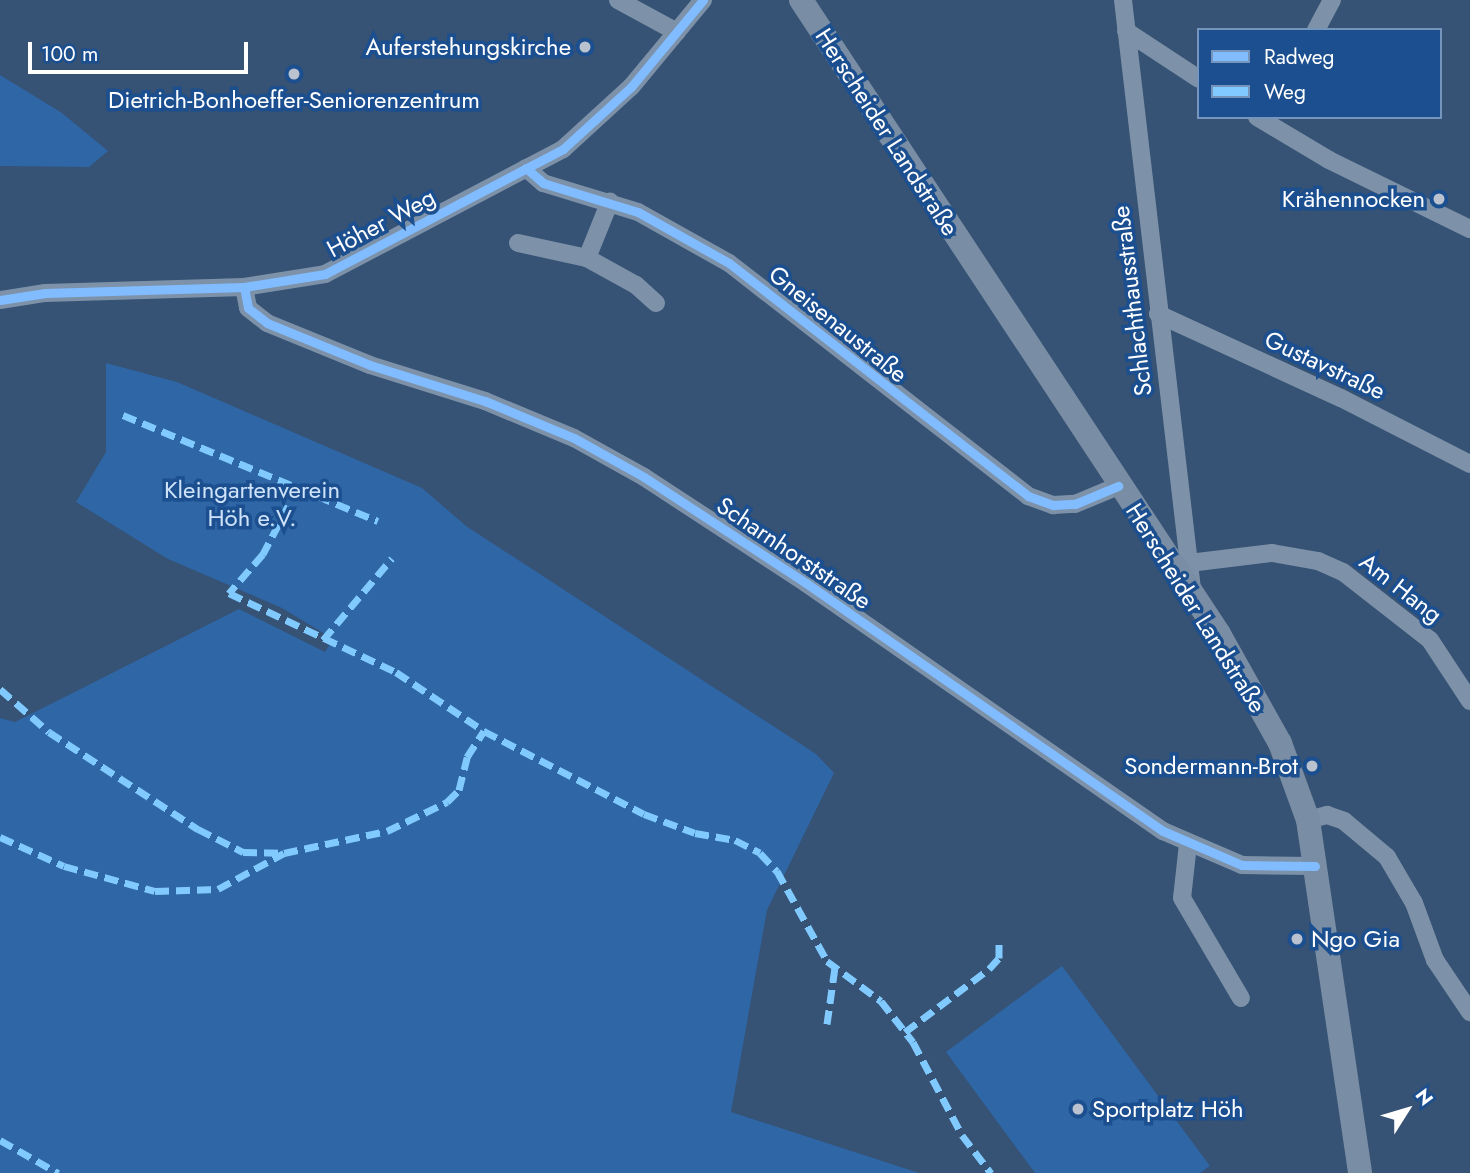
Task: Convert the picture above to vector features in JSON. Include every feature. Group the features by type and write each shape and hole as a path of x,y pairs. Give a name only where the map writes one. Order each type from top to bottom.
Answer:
{"main road":[{"name":"Herscheider Landstraße","path":"802,0 1118,486 1193,596 1280,743 1308,820 1360,1173"}],"street":[{"path":"618,0 677,32"},
{"name":"Höher Weg","path":"0,300 45,293 244,287 325,274 563,149 597,122 703,0"},
{"name":"Schlachthausstraße","path":"1123,0 1193,596"},
{"path":"1317,28 1332,0"},
{"path":"1126,31 1197,78"},
{"path":"1260,119 1329,160 1470,229"},
{"name":"Gneisenaustraße","path":"526,168 543,183 610,201 677,231 729,263 1028,496 1053,505 1075,504 1118,486"},
{"path":"587,258 610,201"},
{"path":"518,243 587,258 636,285 656,303"},
{"name":"Scharnhorststraße","path":"244,287 248,308 267,323 370,365 485,401 574,438 644,477 806,583 1163,831 1242,865 1315,866"},
{"name":"Gustavstraße","path":"1158,314 1341,398 1470,464"},
{"name":"Am Hang","path":"1189,563 1272,553 1318,561 1343,572 1430,640 1470,701"},
{"path":"1308,820 1326,815 1345,821 1387,857 1414,903 1436,960 1470,1012"},
{"path":"1188,844 1182,898 1241,998"}],"green space":[{"path":"0,75 62,113 108,151 89,167 0,166"},
{"name":"Kleingartenverein Höh e.V.","path":"106,363 177,382 422,488 466,526 816,754 834,773 767,910 731,1112 919,1173 0,1173 0,718 15,722 239,609 325,652 333,639 282,608 168,559 76,502 106,452"},
{"name":"Sportplatz Höh","path":"1062,966 1210,1166 1200,1173 1035,1173 946,1052"}],"marked path":[{"path":"123,415 378,521"},
{"path":"298,487 263,554 229,593 396,672 484,731 644,814 695,833 735,840 760,853 777,871 827,961 881,1001 913,1042 962,1135 991,1173"},
{"path":"323,640 392,558"},
{"path":"0,689 49,732 198,829 243,852 282,853"},
{"path":"0,837 64,866 155,891 218,889 284,853 387,831 447,802 459,790 467,757 484,731"},
{"path":"905,1032 989,969 999,958 999,940"},
{"path":"827,1024 835,967"},
{"path":"0,1140 58,1173"}],"cycle path":[{"path":"0,300 45,293 244,287 325,274 563,149 631,87 703,0"},
{"path":"526,168 543,183 638,212 729,263 1028,496 1053,505 1075,504 1118,486"},
{"path":"244,287 248,308 267,323 370,365 485,401 574,438 644,477 806,583 1163,831 1242,865 1315,866"}],"place":[{"name":"Auferstehungskirche","path":"585,47"},
{"name":"Dietrich-Bonhoeffer-Seniorenzentrum","path":"294,74"},
{"name":"Krähennocken","path":"1439,199"},
{"name":"Sondermann-Brot","path":"1312,766"},
{"name":"Ngo Gia","path":"1297,939"},
{"name":"Sportplatz Höh","path":"1078,1109"}]}
